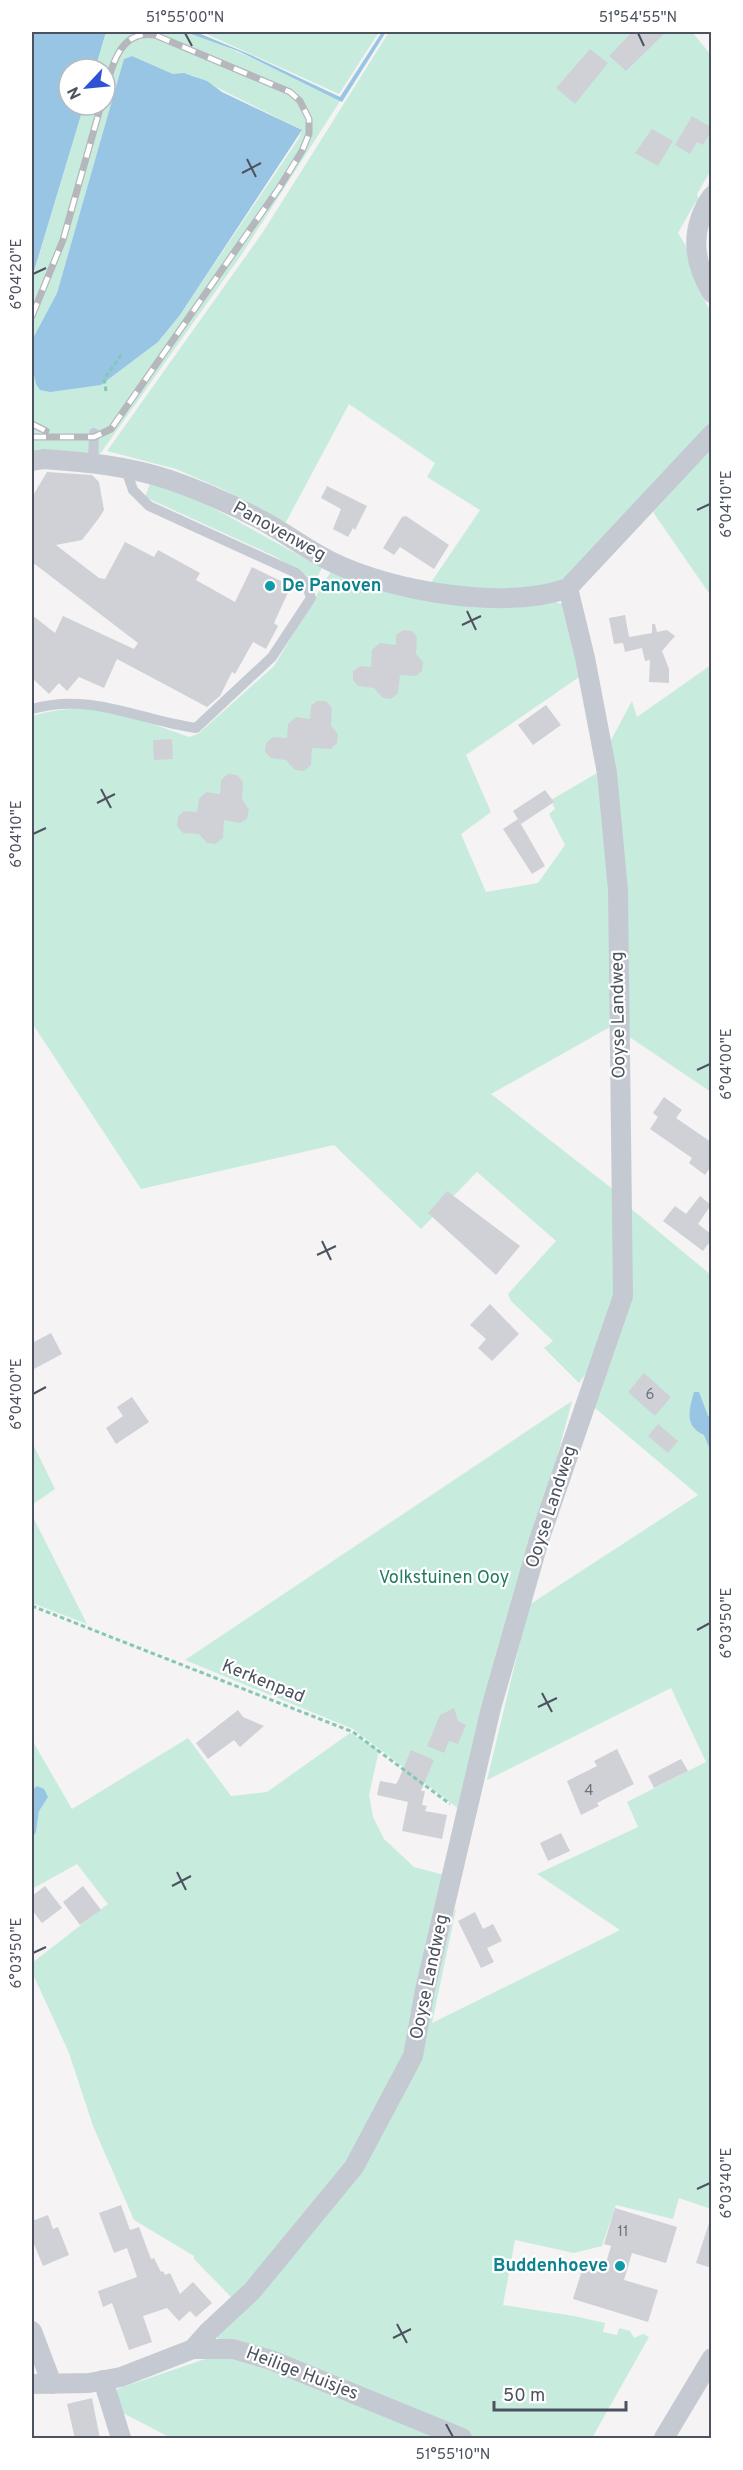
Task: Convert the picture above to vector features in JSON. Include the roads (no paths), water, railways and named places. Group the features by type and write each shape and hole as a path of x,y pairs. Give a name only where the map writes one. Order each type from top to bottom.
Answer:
{"street":[{"path":"711,196 704,208 695,246 703,279 711,293"},
{"path":"568,588 577,581 711,434"},
{"name":"Panovenweg","path":"32,461 44,459 125,466 171,480 263,521 332,562 419,590 477,598 542,595 568,588"},
{"name":"Ooyse Landweg","path":"193,2349 252,2291 354,2167 413,2056 425,1990 491,1708 540,1540 623,1296 618,890 607,773 585,658 568,588"},
{"path":"32,2331 52,2384"},
{"name":"Heilige Huisjes","path":"32,2384 103,2380 130,2373 193,2349 233,2349 271,2360 462,2439"},
{"path":"664,2439 711,2358"},
{"path":"103,2380 121,2439"}],"lane":[{"path":"93,462 94,434"},
{"path":"32,709 53,703 93,704 196,728 272,657 311,598 306,583 296,573 149,506 133,490 125,466"}],"water":[{"path":"32,32 106,32 99,57 57,57 57,117 80,117 32,278"},
{"path":"186,32 196,32 251,55 340,97 382,32 386,32 342,102 238,51"},
{"path":"132,56 173,74 184,73 207,81 222,92 302,130 180,315 158,342 101,385 50,392 40,390 36,384 32,367 32,340 57,293 107,117 117,117 117,83 124,59"},
{"path":"694,1392 699,1392 708,1416 711,1417 711,1452 704,1435 693,1427 691,1422 690,1411"},
{"path":"37,1786 44,1789 48,1797 39,1811 36,1832 32,1839 32,1790"}],"railway":[{"path":"32,437 94,437 111,429 279,188 302,151 309,134 309,119 300,101 290,92 155,35 133,38 119,51 117,57"},
{"path":"32,316 63,240 98,117"},
{"path":"32,424 46,431"}],"place":[{"name":"De Panoven","path":"270,586"},
{"name":"Buddenhoeve","path":"620,2266"}],"park label":[{"name":"Volkstuinen Ooy","path":"444,1578"}]}
